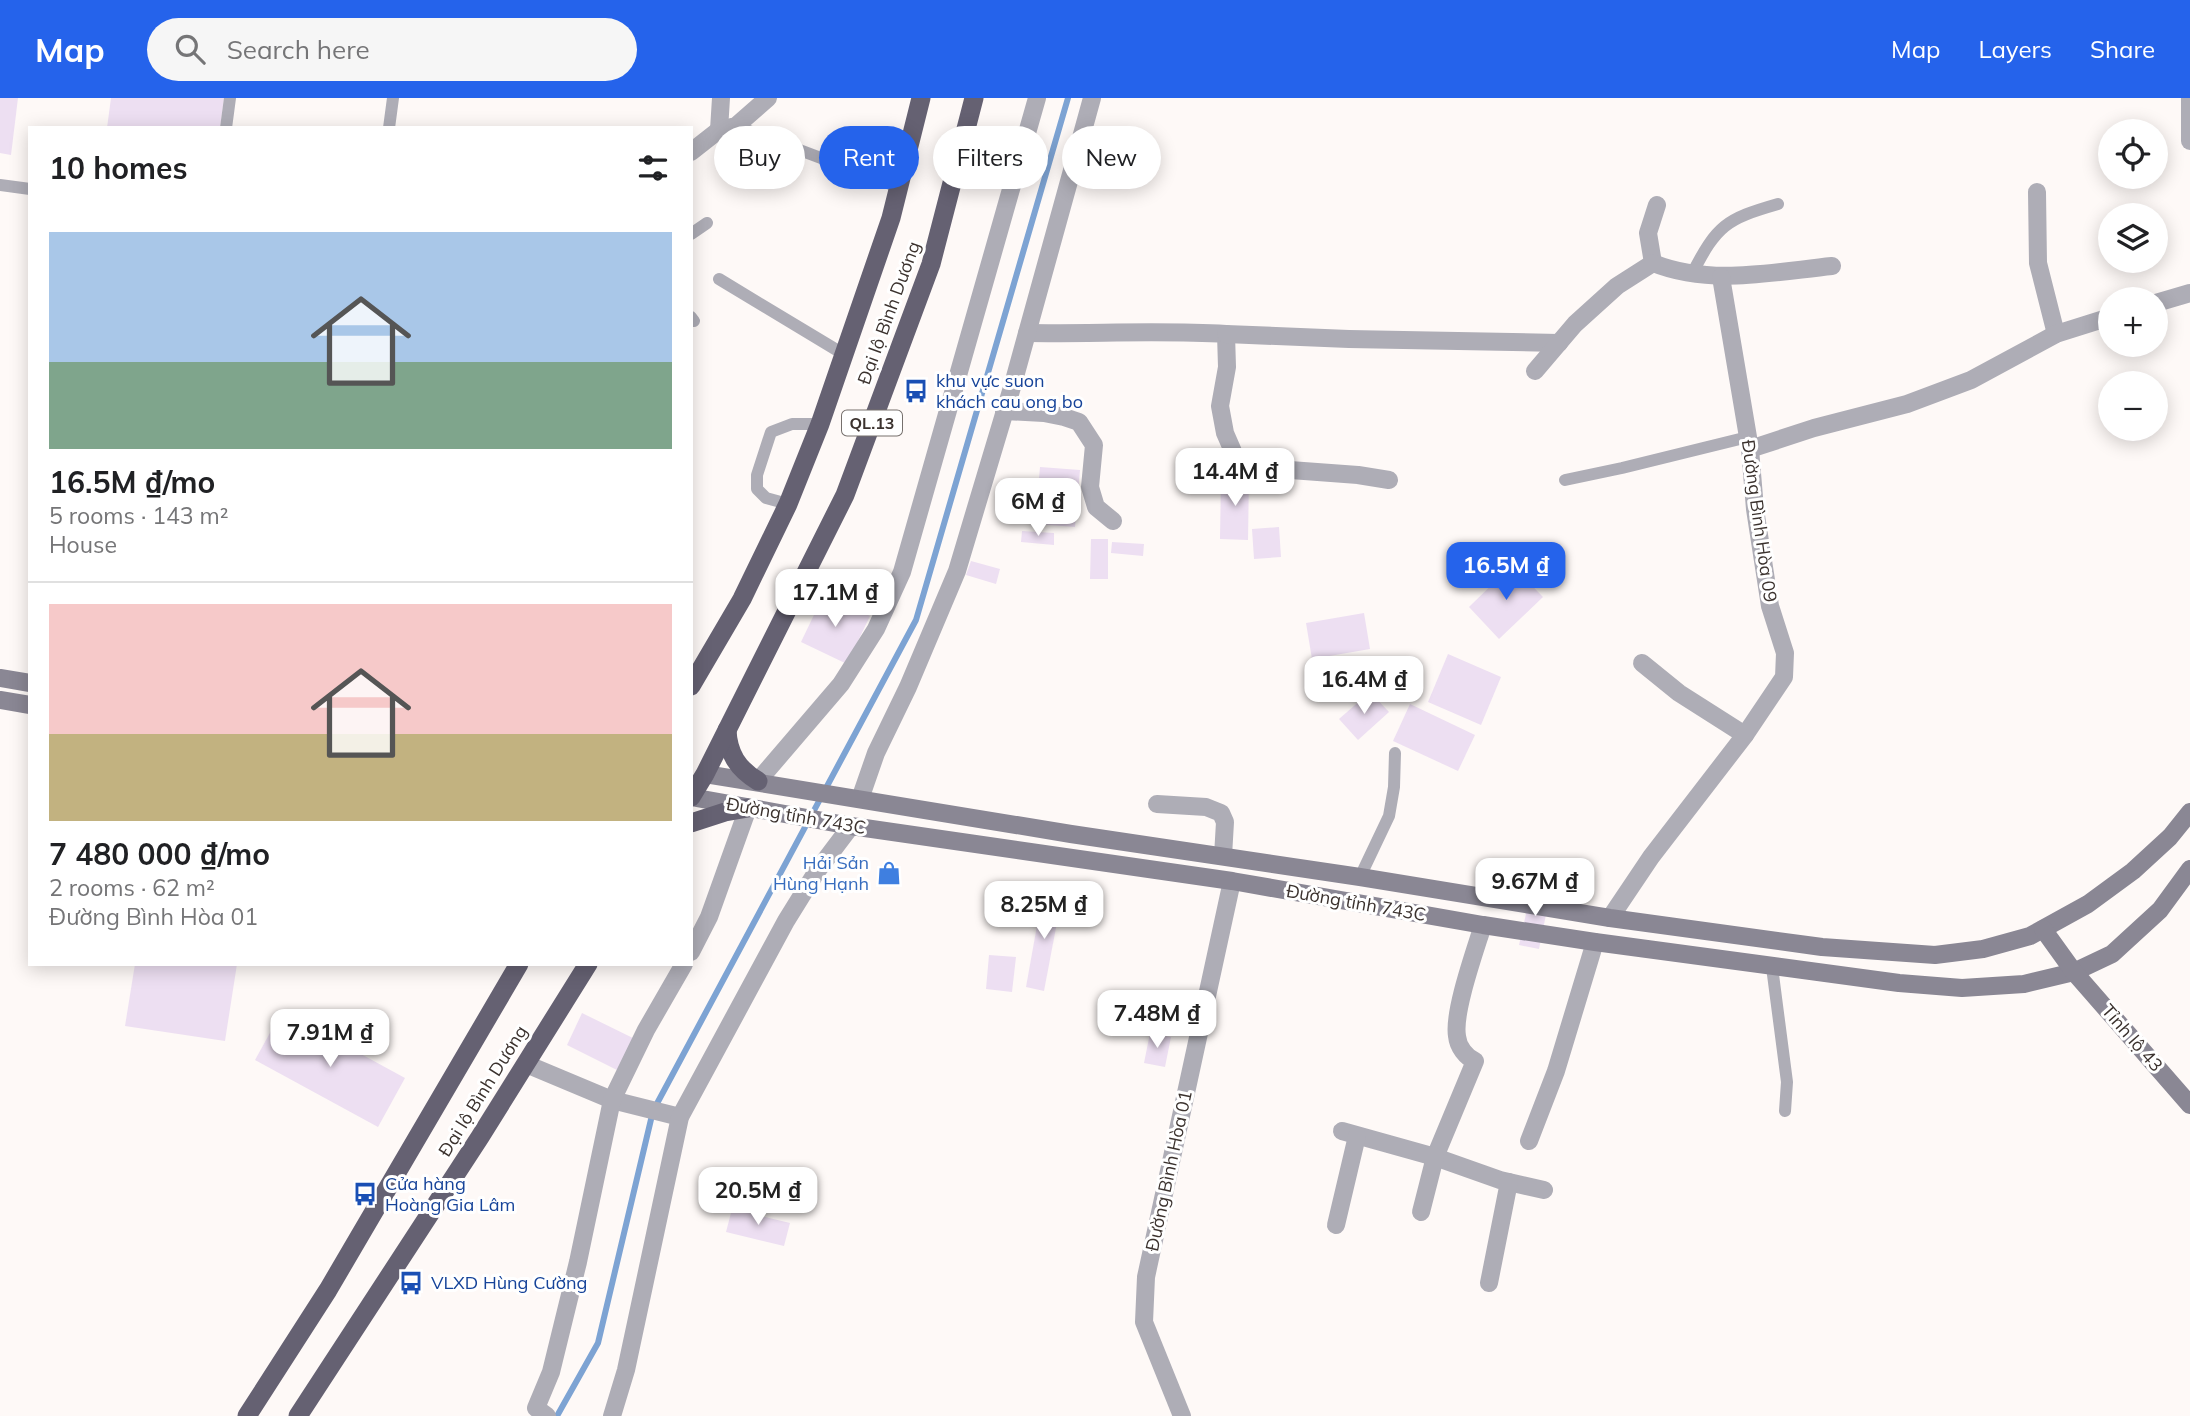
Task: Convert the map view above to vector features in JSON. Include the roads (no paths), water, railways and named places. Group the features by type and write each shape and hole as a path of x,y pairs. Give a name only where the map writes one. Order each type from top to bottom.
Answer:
{"highway":[{"name":"Đại lộ Bình Dương","path":"914,126 921,98"},
{"name":"Đại lộ Bình Dương","path":"693,790 698,773 727,730 845,495 931,264 974,98"},
{"name":"Đại lộ Bình Dương","path":"693,683 742,599 789,504 845,355 891,218 898,189"},
{"path":"727,730 733,758 740,768 758,782"},
{"path":"693,822 748,808"},
{"name":"Đại lộ Bình Dương","path":"247,1416 328,1290 518,966"},
{"name":"Đại lộ Bình Dương","path":"298,1416 480,1137 587,966"}],"main road":[{"path":"0,678 28,683"},
{"path":"5,701 28,705"},
{"name":"Đường tỉnh 743C","path":"698,773 1610,918 1822,947 1935,954 1983,948 2030,936 2088,904 2133,871 2170,837 2190,812"},
{"name":"Đường tỉnh 743C","path":"693,797 851,826 1232,881 1595,942 1899,983 1962,988 2024,984 2074,972 2112,954 2160,909 2190,869"},
{"path":"1230,857 1232,881"},
{"name":"Tỉnh lộ 43","path":"2043,929 2074,972 2190,1105"}],"street":[{"path":"721,98 727,126"},
{"path":"730,126 768,98"},
{"path":"758,782 841,684 876,629 902,572 1037,98"},
{"path":"860,799 876,753 908,687 957,571 1092,98"},
{"path":"2190,98 2190,141"},
{"path":"693,151 714,137"},
{"path":"2037,192 2038,263 2056,334"},
{"path":"1653,263 1648,233 1657,205"},
{"path":"1653,263 1676,272 1721,277 1832,266"},
{"path":"1535,371 1575,324 1617,286 1653,263"},
{"name":"Đường Bình Hòa 09","path":"1610,918 1651,857 1745,735 1784,677 1786,653 1770,606 1755,509 1749,443 1721,277"},
{"path":"2168,299 2190,293"},
{"path":"1749,443 1908,404 1971,380 2056,334 2098,321"},
{"path":"1027,332 1086,334 1181,331 1349,339 1559,343"},
{"path":"1226,334 1227,367 1220,406 1225,433 1234,456 1263,467 1389,480"},
{"path":"1004,411 1044,413 1079,422 1094,445 1090,487 1096,507 1113,522"},
{"path":"1642,663 1679,693 1745,735"},
{"path":"5,701 28,684"},
{"path":"1157,804 1206,807 1221,813 1225,821 1230,857"},
{"path":"693,948 709,918 748,808"},
{"path":"612,1416 626,1370 680,1117 786,921 851,826"},
{"name":"Đường Bình Hòa 01","path":"1182,1416 1144,1322 1146,1277 1232,881"},
{"path":"1421,1212 1435,1157 1475,1061 1464,1052 1458,1041 1457,1031 1461,1000 1483,925"},
{"path":"1529,1141 1556,1071 1595,942"},
{"path":"541,1412 578,1262 612,1100 646,1030 683,966"},
{"path":"526,1064 612,1100 680,1117"},
{"path":"1336,1225 1349,1133 1435,1157 1509,1182 1544,1190"},
{"path":"1489,1283 1509,1182"}],"lane":[{"path":"226,126 230,98"},
{"path":"389,126 393,98"},
{"path":"0,185 28,189"},
{"path":"1692,274 1720,228 1745,214 1778,204"},
{"path":"693,233 707,223"},
{"path":"719,279 845,355"},
{"path":"789,504 766,498 757,489 757,475 766,443 771,432 779,428 792,424 820,425"},
{"path":"1565,480 1749,443"},
{"path":"1360,877 1389,816 1394,787 1395,753"},
{"path":"1772,967 1787,1082 1786,1111"}],"waterway":[{"path":"557,1416 598,1343 653,1111 916,620 1068,98"}],"place":[{"name":"khu vực suon khách cau ong bo","path":"916,391"},
{"name":"Hải Sản Hùng Hạnh","path":"889,873"},
{"name":"Cửa hàng Hoàng Gia Lâm","path":"365,1194"},
{"name":"VLXD Hùng Cường","path":"411,1283"}]}
